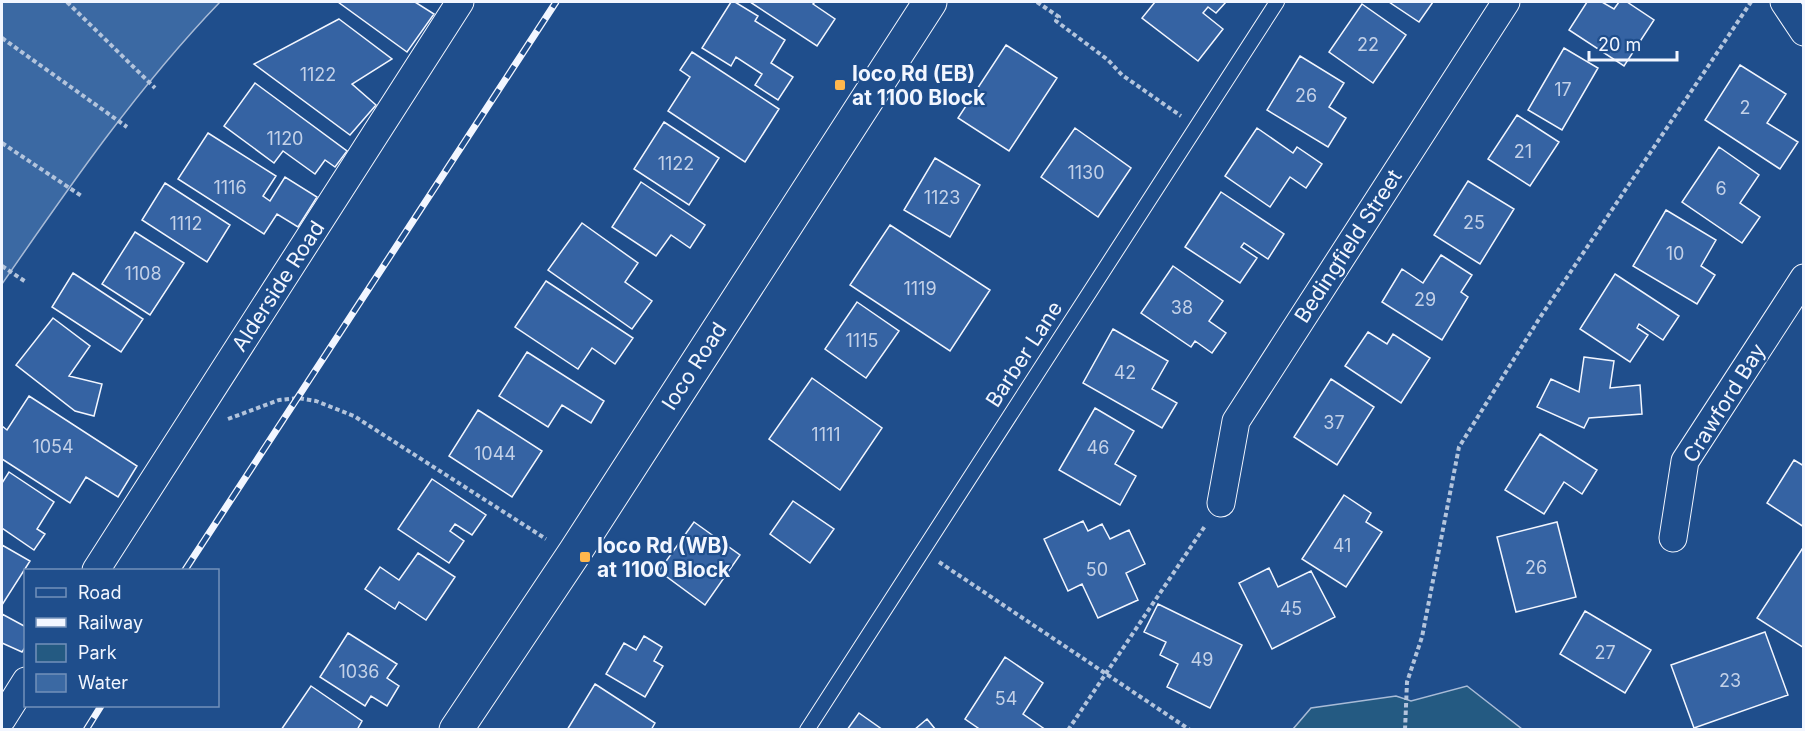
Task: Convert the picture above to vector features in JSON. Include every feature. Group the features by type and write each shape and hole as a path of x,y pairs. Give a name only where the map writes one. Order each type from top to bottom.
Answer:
{"main road":[{"name":"Ioco Road","path":"456,729 575,552 930,2"}],"street":[{"name":"Alderside Road","path":"97,569 460,2"},
{"name":"Bedingfield Street","path":"1221,503 1236,421 1506,2"},
{"path":"1784,2 1803,32"},
{"name":"Crawford Bay","path":"1673,538 1684,461 1803,278"},
{"path":"2,719 24,684"}],"lane":[{"name":"Barber Lane","path":"807,729 1277,2"}],"path":[{"path":"67,2 155,88"},
{"path":"1037,2 1059,17 1056,21 1158,101"},
{"path":"1405,729 1407,682 1422,637 1459,447 1545,310 1751,2"},
{"path":"2,38 126,128"},
{"path":"2,143 83,197"},
{"path":"2,266 26,282"},
{"path":"225,420 279,400 298,398 325,404 354,416 541,537 575,552"},
{"path":"1068,729 1221,503"},
{"path":"942,564 1190,729"}],"green space":[{"path":"1467,686 1522,729 1293,729 1311,708 1396,696 1411,701"}],"water":[{"path":"2,2 220,2 161,68 105,138 2,284"}],"building":[{"path":"338,2 415,2 434,14 407,52"},
{"path":"731,2 735,2 758,16 755,21 785,40 771,63 793,77 778,100 755,85 762,74 736,57 731,66 702,48"},
{"path":"750,2 815,2 813,4 835,19 817,46"},
{"path":"1155,2 1226,2 1216,13 1208,7 1203,13 1223,29 1198,61 1142,18"},
{"path":"1389,2 1433,2 1419,22"},
{"path":"1587,2 1602,2 1614,9 1619,2 1627,2 1654,20 1624,66 1569,30"},
{"path":"1362,4 1406,35 1373,83 1329,52"},
{"path":"339,19 392,59 352,84 376,105 350,135 254,64"},
{"path":"1006,45 1057,78 1009,151 958,118"},
{"path":"1564,48 1598,68 1562,130 1528,110"},
{"path":"692,52 779,109 745,162 668,111 690,77 680,70"},
{"path":"1300,56 1344,83 1329,107 1346,118 1328,147 1267,110"},
{"path":"1740,65 1786,94 1767,123 1798,142 1780,169 1705,120"},
{"path":"255,83 347,151 335,167 325,160 315,174 283,151 274,163 224,126"},
{"path":"1517,115 1559,142 1530,186 1488,159"},
{"path":"664,122 719,158 689,205 634,169"},
{"path":"1075,128 1131,168 1098,217 1041,177"},
{"path":"1257,128 1293,153 1297,147 1322,164 1306,188 1290,177 1270,207 1225,176"},
{"path":"208,133 276,176 263,196 270,201 285,177 317,197 298,227 277,214 264,234 178,179"},
{"path":"1719,147 1759,175 1740,203 1760,217 1742,243 1682,202"},
{"path":"935,158 980,185 950,237 904,210"},
{"path":"1468,181 1514,209 1480,264 1434,235"},
{"path":"641,182 705,225 690,248 671,235 656,256 612,227"},
{"path":"165,183 230,225 207,262 142,220"},
{"path":"1221,192 1284,234 1268,259 1244,243 1241,247 1257,258 1240,283 1185,247"},
{"path":"1666,210 1716,240 1701,266 1715,275 1697,304 1633,266"},
{"path":"582,223 638,263 625,282 652,301 632,329 548,270"},
{"path":"890,225 990,290 950,351 850,285"},
{"path":"135,232 184,263 150,315 102,284"},
{"path":"1441,255 1472,275 1461,292 1468,297 1442,340 1382,302 1402,269 1423,283"},
{"path":"1173,266 1223,301 1209,321 1226,333 1212,353 1195,341 1191,347 1141,313"},
{"path":"73,273 143,319 121,352 52,307"},
{"path":"1615,274 1679,316 1663,340 1639,324 1637,328 1648,335 1630,362 1580,329"},
{"path":"546,281 633,338 615,364 592,348 578,369 515,327"},
{"path":"857,302 899,331 866,378 825,349"},
{"path":"53,318 90,346 69,376 102,384 94,416 75,411 16,365"},
{"path":"1113,329 1168,361 1152,389 1177,403 1162,428 1083,383"},
{"path":"1368,332 1387,344 1393,334 1430,358 1401,403 1345,366"},
{"path":"527,352 604,401 591,423 562,405 548,427 499,396"},
{"path":"1584,357 1614,361 1610,388 1640,385 1642,414 1589,418 1584,428 1537,407 1551,379 1579,392"},
{"path":"812,378 882,428 840,490 769,439"},
{"path":"1331,379 1374,407 1337,465 1294,437"},
{"path":"29,396 137,466 118,497 86,477 70,503 2,459 2,426 7,430"},
{"path":"1095,408 1134,431 1115,464 1136,476 1120,505 1059,470"},
{"path":"478,410 542,451 512,497 449,456"},
{"path":"1540,434 1597,470 1582,494 1564,482 1544,514 1505,490"},
{"path":"1794,460 1804,466 1804,527 1767,503"},
{"path":"9,472 54,502 37,529 45,534 34,550 2,528 2,483"},
{"path":"432,479 486,515 472,535 455,524 450,531 464,541 449,563 398,529"},
{"path":"1344,495 1371,513 1366,522 1382,532 1346,587 1302,559"},
{"path":"793,501 834,529 810,563 770,534"},
{"path":"1083,521 1088,531 1102,524 1110,539 1129,530 1145,564 1126,573 1138,600 1098,618 1082,584 1068,591 1044,539"},
{"path":"694,522 740,555 705,605 659,571"},
{"path":"1557,522 1576,597 1516,612 1497,537"},
{"path":"2,545 30,561 2,605"},
{"path":"1804,546 1804,648 1757,618"},
{"path":"418,553 455,577 426,620 399,602 395,609 365,589 380,567 399,580"},
{"path":"1269,568 1278,587 1311,571 1335,617 1272,649 1239,583"},
{"path":"1158,604 1242,645 1210,708 1167,687 1178,664 1160,655 1166,642 1144,632"},
{"path":"1585,611 1651,650 1625,693 1560,654"},
{"path":"2,614 24,626 24,649 22,652 2,643"},
{"path":"1765,632 1788,695 1694,728 1671,665"},
{"path":"348,633 397,664 387,678 399,686 387,706 371,696 365,706 320,677"},
{"path":"644,636 662,647 654,661 663,666 645,697 606,674 624,643 636,650"},
{"path":"1005,657 1043,683 1023,714 1046,730 981,730 965,719"},
{"path":"595,684 655,723 651,730 567,730"},
{"path":"311,686 362,721 357,730 281,730"},
{"path":"859,713 883,730 847,730"},
{"path":"927,719 936,730 914,730"}],"railway":[{"path":"186,569 556,2"},
{"path":"86,730 100,707"}],"place":[{"name":"Ioco Rd (EB) at 1100 Block","path":"840,85"},
{"name":"Ioco Rd (WB) at 1100 Block","path":"585,557"}]}
